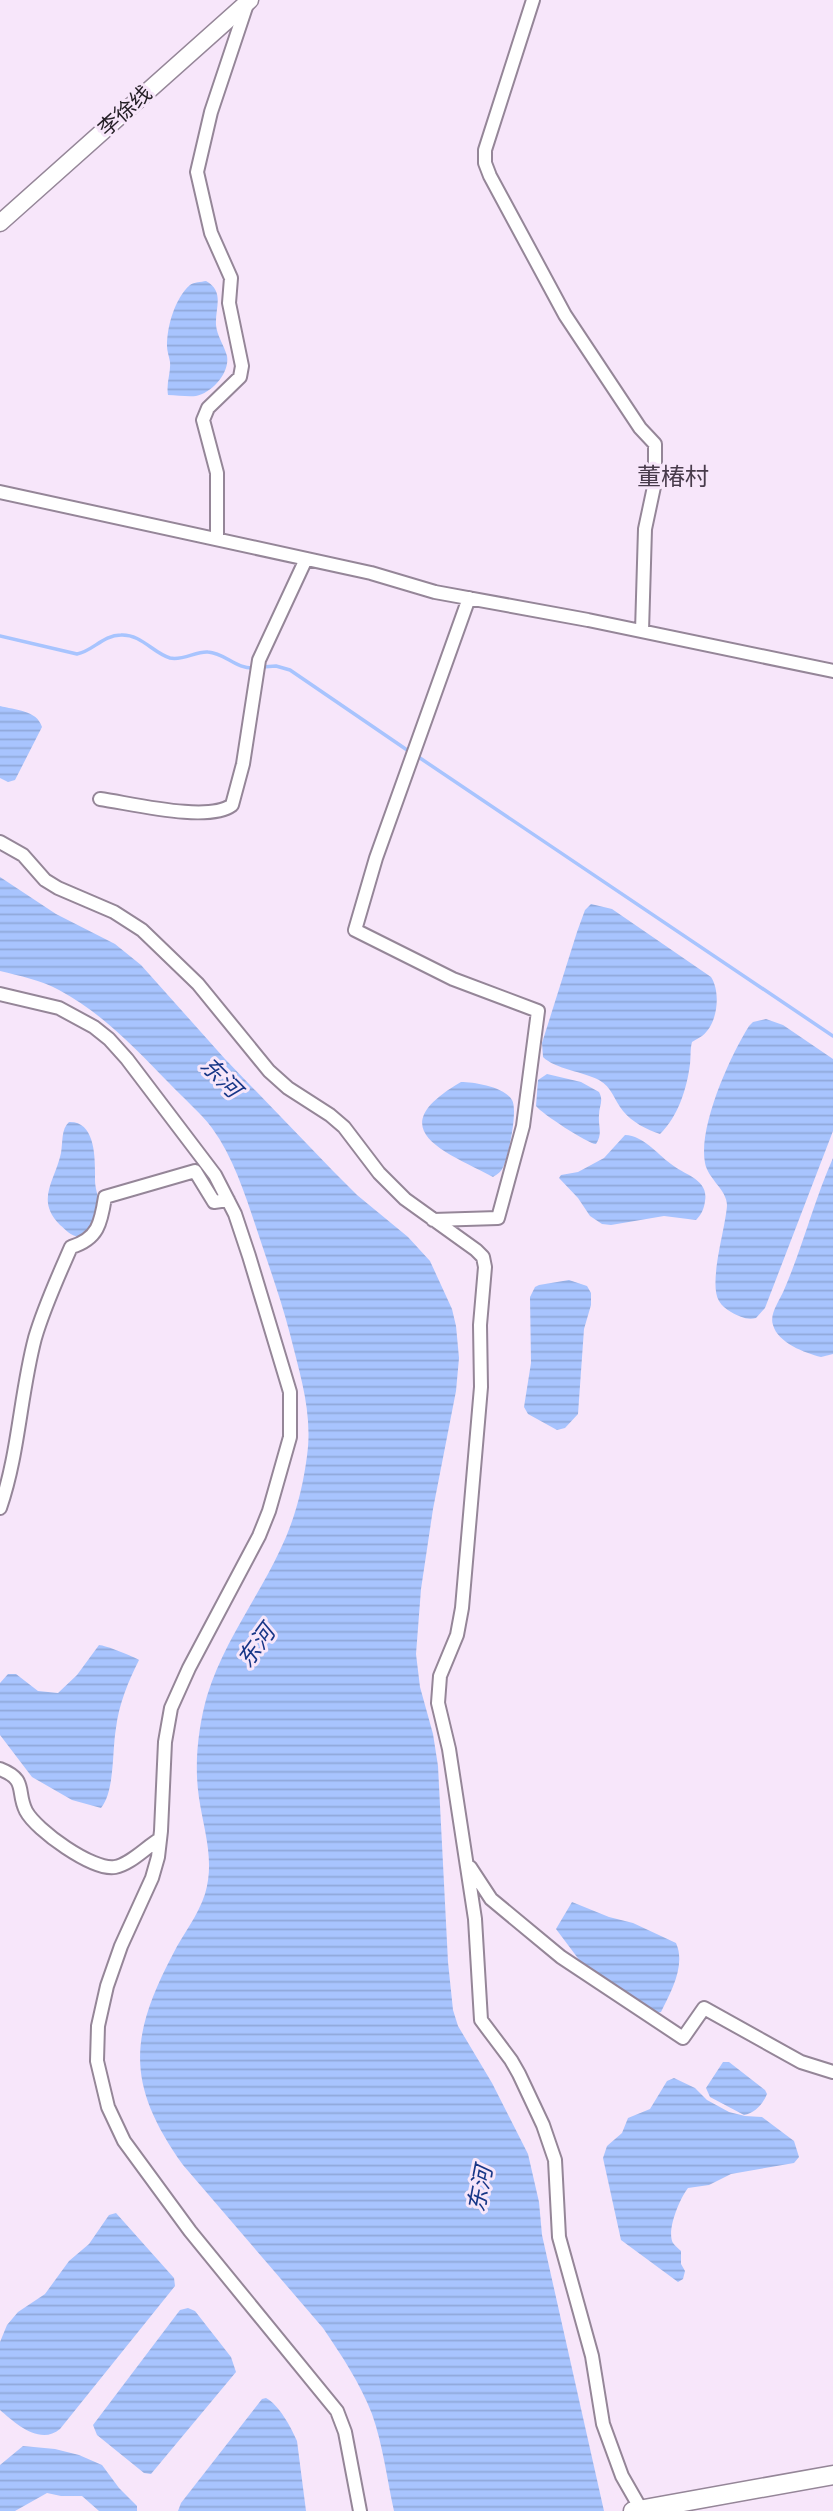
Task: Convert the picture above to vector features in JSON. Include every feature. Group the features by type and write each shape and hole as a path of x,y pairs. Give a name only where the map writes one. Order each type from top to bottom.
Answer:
{"highway":[{"path":"639,2510 833,2475"}],"main road":[{"name":"李徐线","path":"0,223 249,0"}],"street":[{"path":"217,539 217,473 203,420 208,408 240,377 242,366 229,303 231,278 211,233 197,172 211,112 249,0"},
{"path":"533,0 485,150 485,163 565,315 640,428 655,444 655,482 645,529 642,631"},
{"path":"0,492 371,573 435,592 833,671"},
{"path":"100,799 167,811 211,812 228,808 236,797 261,651 306,559"},
{"path":"433,1220 498,1218 523,1126 538,1011 453,979 355,930 376,858 469,598"},
{"path":"0,842 23,855 45,880 114,912 142,930 198,984 269,1071 288,1088 338,1121 392,1186 433,1220 480,1253 485,1267 480,1325 480,1421 462,1608 457,1635 440,1676 438,1703 449,1749 467,1863 478,1951 481,2020 519,2074 543,2125 555,2160 559,2237 592,2356 603,2424 622,2476 639,2510"},
{"path":"0,994 59,1007 109,1039 215,1175 228,1200 249,1256 286,1376 292,1421 281,1472 264,1525 171,1708 164,1742 160,1839 155,1869 113,1968 101,2011 97,2061 108,2107 124,2141 190,2231 337,2411 345,2432 360,2511"},
{"path":"0,1508 11,1475 35,1339 44,1311 71,1247 88,1240 97,1229 105,1197 195,1171 214,1202 228,1200"},
{"path":"0,1769 18,1781 26,1811 37,1825 52,1838 97,1865 109,1868 120,1866 160,1839"},
{"path":"467,1863 491,1899 561,1957 683,2038 704,2008 801,2062 833,2072"}],"water":[{"path":"206,281 212,285 217,295 216,325 227,356 226,369 214,387 202,394 168,395 170,362 167,338 170,321 180,297 190,285"},
{"path":"0,706 30,714 42,727 15,780 8,782 0,778"},
{"name":"东河","path":"0,877 56,914 115,944 141,965 225,1059 334,1172 357,1195 408,1237 430,1261 452,1309 459,1358 456,1391 433,1509 421,1589 416,1654 420,1687 433,1734 438,1766 453,2010 458,2026 492,2083 528,2154 539,2202 542,2235 604,2511 394,2511 376,2426 350,2370 323,2328 183,2165 151,2111 143,2086 140,2062 148,2012 158,1984 198,1910 208,1882 209,1858 197,1773 199,1734 204,1708 222,1658 272,1567 290,1526 301,1491 307,1456 307,1409 287,1322 241,1183 228,1154 202,1116 144,1057 89,1009 52,987 0,971"},
{"path":"591,904 612,909 711,977 714,983 717,999 715,1016 707,1031 692,1042 684,1092 677,1111 660,1134 640,1125 627,1115 603,1083 593,1077 555,1065 543,1057 542,1043 577,932 585,910"},
{"path":"766,1019 783,1025 833,1059 833,1131 765,1308 756,1318 750,1319 726,1309 716,1293 716,1269 727,1205 724,1194 707,1169 704,1148 717,1092 733,1055 749,1026 753,1022"},
{"path":"547,1074 581,1082 599,1092 600,1133 596,1144 565,1128 536,1106 538,1080"},
{"path":"461,1082 481,1084 503,1092 514,1105 508,1151 502,1169 493,1177 440,1148 428,1137 422,1126 425,1113 437,1099"},
{"path":"69,1122 78,1123 90,1135 99,1202 94,1223 87,1232 78,1237 60,1225 53,1216 48,1199 61,1153 63,1132"},
{"path":"625,1135 644,1142 703,1187 705,1201 696,1220 664,1216 611,1225 602,1224 590,1216 559,1178 561,1175 578,1172 604,1158"},
{"path":"833,1158 833,1354 821,1357 786,1342 776,1331 772,1321"},
{"path":"569,1280 587,1286 591,1293 591,1305 584,1329 578,1414 565,1428 557,1430 528,1414 524,1407 531,1363 530,1297 539,1285"},
{"path":"99,1645 139,1660 119,1710 111,1781 106,1801 101,1808 72,1800 32,1777 0,1735 0,1683 8,1674 16,1674 38,1691 58,1693 77,1675"},
{"path":"572,1902 609,1917 633,1923 676,1943 679,1951 678,1969 661,2012 653,2013 583,1965 556,1929"},
{"path":"723,2062 729,2062 765,2090 767,2094 763,2101 752,2112 744,2115 710,2097 706,2088"},
{"path":"674,2078 695,2088 707,2100 729,2112 762,2117 794,2141 799,2157 794,2163 731,2174 709,2185 688,2188 681,2199 671,2231 673,2243 681,2251 681,2264 685,2271 683,2279 678,2282 621,2240 603,2158 607,2146 622,2133 628,2118 650,2109 667,2081"},
{"path":"116,2213 174,2278 175,2286 60,2429 44,2435 28,2431 0,2410 0,2342 7,2325 18,2312 45,2294 69,2261 89,2244 109,2215"},
{"path":"188,2308 195,2311 231,2357 236,2372 151,2474 144,2473 97,2435 93,2425 180,2310"},
{"path":"266,2398 280,2411 297,2441 306,2511 178,2511 181,2503 262,2399"},
{"path":"23,2446 55,2449 102,2465 137,2506 137,2511 99,2511 82,2496 47,2493 15,2511 0,2511 0,2465"}],"waterway":[{"path":"0,636 77,654 109,638 128,635 170,658 208,652 254,668"},
{"path":"262,667 276,666 290,670 410,752"},
{"path":"417,756 833,1036"}],"district":[{"name":"董椿村","path":"673,477"}]}
